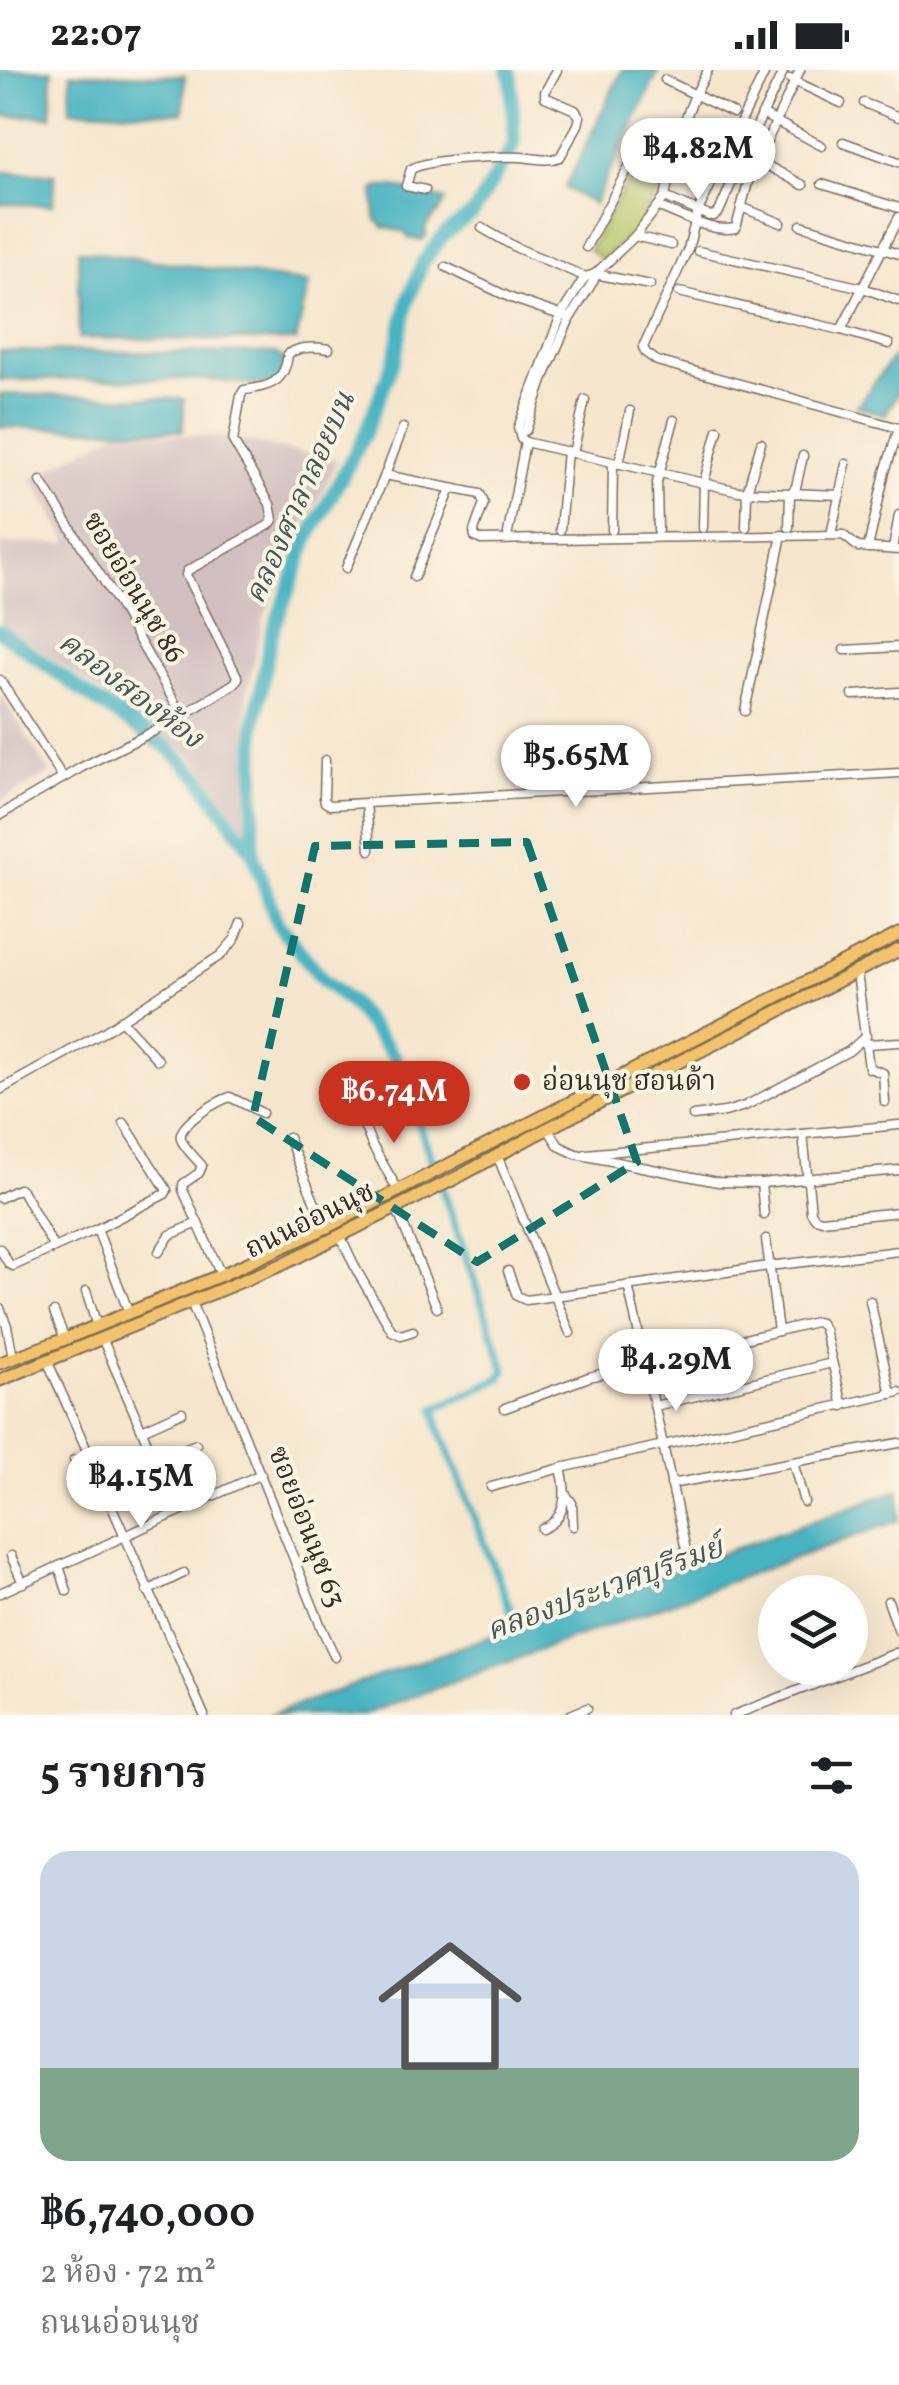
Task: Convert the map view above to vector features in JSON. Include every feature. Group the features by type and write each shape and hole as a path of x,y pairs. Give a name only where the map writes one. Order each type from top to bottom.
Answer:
{"main road":[{"path":"896,936 899,950"},
{"name":"ถนนอ่อนนุช","path":"6,1360 45,1354 281,1265 396,1207 451,1164 896,936"},
{"name":"ถนนอ่อนนุช","path":"0,1380 65,1339 100,1332 129,1313 400,1192 458,1177 899,950"}],"street":[{"path":"425,190 406,186 411,169 417,166 451,160 560,157 580,117 576,110 545,98 556,70"},
{"path":"508,532 522,438 518,428 566,317 591,277 636,236 659,207 677,139 708,70"},
{"path":"766,70 698,211 688,250 643,347 657,361 899,428 884,472 868,548"},
{"path":"659,207 696,223 723,230 736,228 748,182 800,70"},
{"path":"664,197 709,216 719,212 783,73 842,104"},
{"path":"664,80 733,113"},
{"path":"864,103 899,117"},
{"path":"762,114 822,146"},
{"path":"586,247 649,130 656,128 718,159"},
{"path":"843,142 899,162"},
{"path":"744,153 802,185"},
{"path":"822,184 899,208"},
{"path":"742,207 781,223"},
{"path":"842,330 899,217"},
{"path":"802,225 899,254"},
{"path":"482,228 517,248 591,277 650,285"},
{"path":"636,236 671,244"},
{"path":"698,251 863,288 899,301"},
{"path":"446,267 511,298 566,317"},
{"path":"679,292 889,344"},
{"name":"ซอยอ่อนนุช 86","path":"0,815 174,721 236,682 238,678 187,571 273,520 270,504 234,441 244,390 268,388 294,350 329,349"},
{"path":"560,530 570,452 584,400"},
{"path":"612,530 616,463 630,411"},
{"path":"658,530 657,482 674,420"},
{"path":"346,568 403,428"},
{"path":"703,528 704,482 718,430"},
{"path":"522,438 748,492 840,495"},
{"path":"746,527 748,492 761,443"},
{"path":"789,527 790,494 796,487 803,456"},
{"path":"832,530 846,464"},
{"path":"385,476 480,494 484,503 474,531 481,540 843,535 858,546 896,550 899,515"},
{"name":"ซอยอ่อนนุช 86","path":"41,481 178,706 174,721"},
{"path":"414,578 451,489"},
{"path":"745,711 782,535"},
{"path":"844,650 899,647"},
{"path":"0,680 64,778"},
{"path":"852,695 899,692"},
{"path":"325,760 325,802 330,805 899,773"},
{"path":"634,762 636,788"},
{"path":"366,803 370,850"},
{"path":"0,1090 121,1020 220,955 235,939 241,923"},
{"path":"857,972 868,1068 883,1073 886,1102"},
{"path":"121,1020 158,1060"},
{"path":"693,1116 744,1106 866,1040 899,1042"},
{"path":"366,1095 357,1106 358,1111 372,1145 400,1192"},
{"path":"221,1275 183,1190 202,1166 180,1134 183,1126 230,1096 262,1113"},
{"path":"0,1249 12,1266 165,1194 167,1190 124,1123"},
{"path":"576,1154 899,1125"},
{"path":"548,1129 559,1146 576,1154 696,1179 762,1183 899,1170"},
{"path":"803,1134 814,1218 899,1212"},
{"path":"288,1137 325,1228"},
{"path":"497,1155 570,1333"},
{"path":"762,1183 764,1215"},
{"path":"0,1198 22,1190 54,1248"},
{"path":"396,1207 437,1308"},
{"path":"158,1252 170,1234 198,1222"},
{"path":"97,1229 129,1313"},
{"path":"340,1235 392,1331 401,1335 412,1331"},
{"path":"766,1239 778,1331"},
{"path":"508,1271 522,1299 899,1251"},
{"path":"628,1286 686,1550"},
{"path":"86,1292 177,1512"},
{"path":"491,1486 895,1393 870,1301"},
{"name":"ซอยอ่อนนุช 63","path":"191,1302 336,1657"},
{"path":"0,1308 7,1326 6,1360"},
{"path":"54,1312 65,1339"},
{"path":"506,1408 589,1376 815,1322 824,1329 843,1406"},
{"path":"45,1354 204,1715"},
{"path":"655,1406 832,1363"},
{"path":"142,1430 182,1412"},
{"path":"672,1484 899,1443"},
{"path":"156,1460 196,1444"},
{"path":"74,1460 87,1486"},
{"path":"793,1462 804,1502"},
{"path":"80,1472 93,1466"},
{"path":"542,1529 555,1523 560,1515 565,1494 561,1468"},
{"path":"0,1594 261,1474"},
{"path":"565,1494 572,1503 573,1526"},
{"path":"11,1556 23,1583"},
{"path":"59,1566 68,1591"},
{"path":"148,1590 184,1574"},
{"path":"888,1601 899,1632"},
{"path":"734,1715 899,1652"},
{"path":"570,1715 587,1708"}],"highlighted area":[{"path":"527,842 637,1162 477,1262 253,1117 315,846"}],"shaded area":[{"path":"116,432 225,437 337,460 300,530 263,619 247,692 246,831 196,760 0,622 0,544 67,543 68,539 32,479"},
{"path":"0,694 50,773 0,802"}],"green space":[{"path":"655,133 673,140 658,194 634,232 601,259 589,250"}],"water":[{"path":"0,70 52,70 51,116 0,116"},
{"path":"622,70 659,70 594,204 565,188"},
{"path":"71,73 185,76 183,113 70,110"},
{"path":"0,172 54,174 53,205 0,204"},
{"path":"395,187 445,200 425,227 426,236 421,240 408,238 405,232 383,227 376,219 374,190"},
{"path":"78,250 309,283 296,341 79,338"},
{"path":"0,351 275,353 284,359 281,379 275,386 198,379 0,380"},
{"path":"897,352 899,391 885,415 857,406"},
{"path":"0,394 184,399 183,431 0,427"},
{"path":"899,1490 899,1520 362,1715 270,1715"}],"waterway":[{"name":"คลองศาลาลอยบน","path":"395,1057 351,1003 324,981 277,923 253,854 255,723 271,636 308,539 363,438 395,357 408,300 423,262 444,235 474,212 514,145 508,70"},
{"name":"คลองสองห้อง","path":"0,631 166,746 198,776 253,853"},
{"name":"คลองศาลาลอยบน","path":"395,1057 436,1172"},
{"name":"คลองศาลาลอยบน","path":"441,1185 505,1370 500,1378 435,1409 521,1637"}],"place":[{"name":"อ่อนนุช ฮอนด้า","path":"522,1082"}],"water label":[{"name":"คลองประเวศบุรีรมย์","path":"605,1590"}]}
